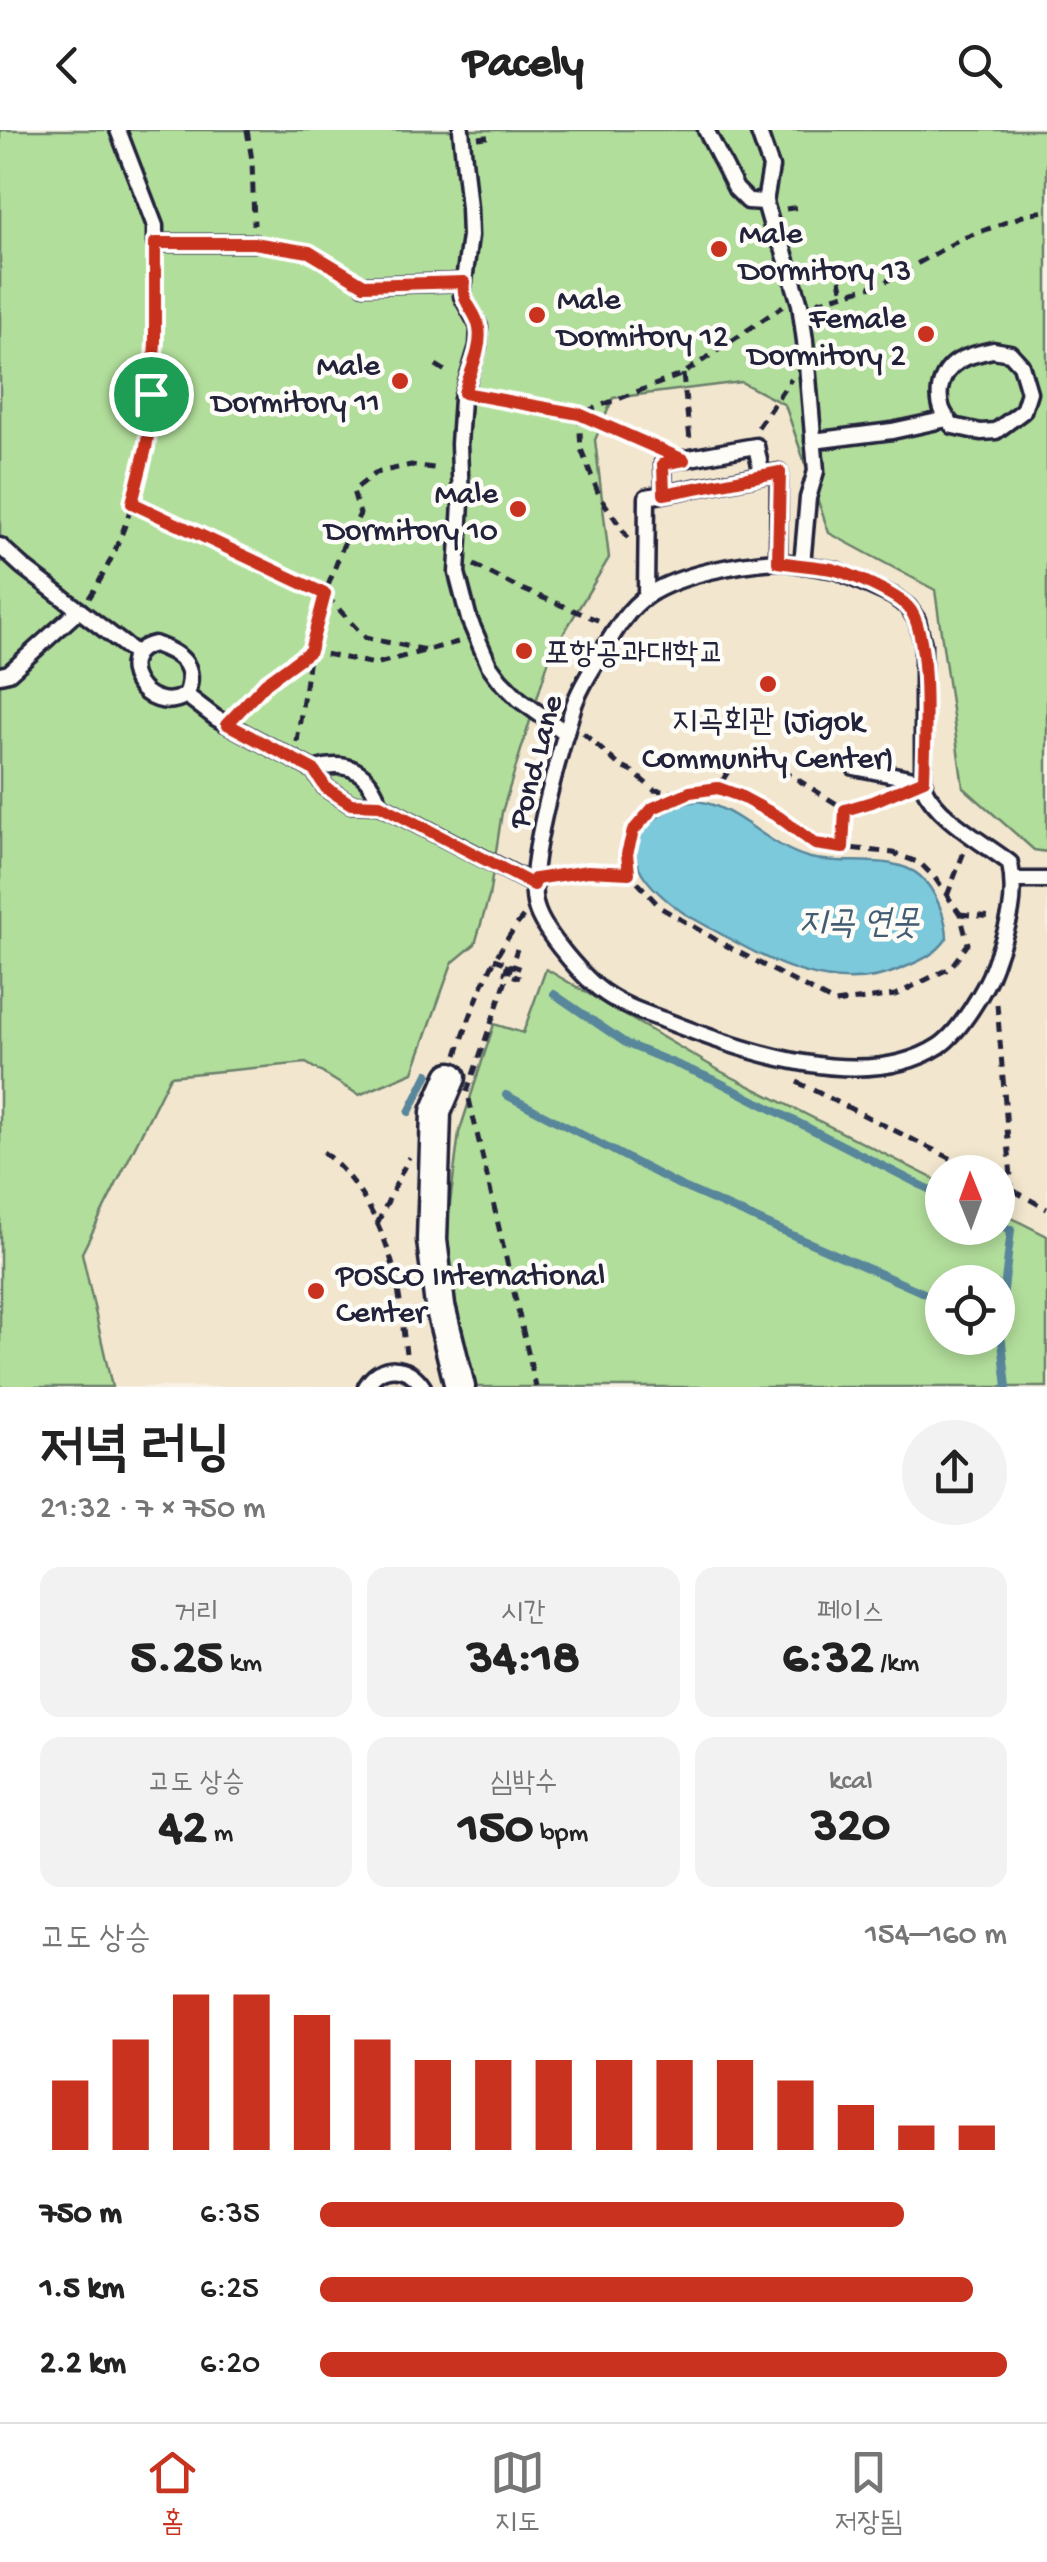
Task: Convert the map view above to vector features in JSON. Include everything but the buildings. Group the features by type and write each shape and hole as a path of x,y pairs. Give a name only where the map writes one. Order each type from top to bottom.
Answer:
{"street":[{"path":"459,1084 436,1112 432,1240 440,1306 460,1387"}],"lane":[{"path":"118,130 155,226 155,243 254,243"},
{"path":"461,130 470,208 462,296 480,328 464,393 459,444 462,502 458,573 469,620 489,665 520,700 566,734"},
{"path":"706,130 736,189 748,201 765,202"},
{"path":"758,130 771,168 765,202 799,303 806,355 816,471 808,498 802,566"},
{"path":"364,285 464,282"},
{"path":"993,350 1010,353 1021,365 1027,402 1023,412 1010,422 996,431 981,432 953,426 947,419 940,406 941,383 948,368 960,359 993,350"},
{"path":"814,441 947,419"},
{"path":"664,494 663,464 744,448 756,446 762,475"},
{"path":"646,596 648,497 780,472 778,562"},
{"path":"0,546 135,653"},
{"name":"Pond Lane","path":"924,780 923,644 917,620 894,596 835,570 778,562 757,562 672,583 646,596 617,627 578,694 538,842 534,903 550,937 602,992 618,1001 715,1040 765,1054 848,1067 898,1063 942,1044 966,1014 994,966 1013,911 1013,880"},
{"path":"0,675 10,673 79,610"},
{"path":"154,644 184,660 191,674 186,695 175,702 150,696 137,684 132,667 135,653 154,644"},
{"path":"186,695 227,724 314,770 326,788 351,804 380,805 535,882"},
{"path":"314,770 332,764 356,769 369,782 380,805"},
{"path":"854,767 924,780 929,799 1010,863 1013,880 1047,880"},
{"path":"366,1387 372,1376 390,1368 408,1371 423,1387"}],"path":[{"path":"247,130 252,160 254,243 309,252 364,285"},
{"path":"579,414 683,374 799,303 883,283 973,234 1047,210"},
{"path":"79,610 101,579 122,533 146,448 155,342 155,243"},
{"path":"840,279 843,294"},
{"path":"744,448 806,355"},
{"path":"464,393 579,414 688,459 683,374"},
{"path":"579,414 581,449 599,495 646,566"},
{"path":"294,760 310,651 325,594 342,546 360,514 354,491 375,473 411,465 459,471"},
{"path":"132,503 325,594 365,638 426,650"},
{"path":"458,544 476,568 617,627"},
{"path":"227,724 266,683 310,651 375,664 476,638"},
{"path":"604,749 620,766 654,790 675,794 718,788 779,817 815,844 893,853 920,863 936,878 960,914 968,944 950,968 895,995 836,1003 727,946 661,908 629,873 627,854 633,831 653,808 690,792"},
{"path":"718,788 735,760 771,763 845,810 924,780"},
{"path":"843,848 845,810"},
{"path":"947,896 970,833"},
{"path":"535,882 588,871 629,873"},
{"path":"534,903 505,939 483,980 459,1084 536,1387"},
{"path":"960,914 1010,920"},
{"path":"459,1084 517,949"},
{"path":"494,959 522,969"},
{"path":"510,965 520,978"},
{"path":"994,966 1009,1155"},
{"path":"785,1076 944,1155"},
{"path":"323,1152 351,1180 376,1224 398,1286 408,1371"},
{"path":"376,1224 411,1153"},
{"path":"1015,1192 1047,1209"}],"shaded area":[{"name":"포항공과대학교","path":"0,130 1047,130 1047,1387 0,1387"}],"green space":[{"path":"0,130 1047,130 1047,852 1034,850 963,787 935,590 829,533 785,405 741,382 613,398 595,440 609,558 550,656 502,812 489,897 475,944 452,963 413,1072 359,1095 306,1063 170,1076 82,1253 112,1387 0,1387"},
{"path":"546,969 722,1072 925,1174 925,1245 1015,1245 1015,1220 1047,1236 1047,1387 475,1387 444,1251 459,1133 494,1024 523,1033"}],"water":[{"name":"지곡 연못","path":"698,801 727,811 778,844 807,857 909,869 920,876 935,896 947,938 933,953 903,968 874,977 845,979 790,968 736,943 671,904 650,885 637,862 639,839 654,820 676,807"}],"waterway":[{"path":"554,994 627,1044 715,1080 925,1187"},
{"path":"409,1112 428,1074"},
{"path":"506,1095 681,1186 925,1294"},
{"path":"1007,1387 1000,1324 1009,1245"}],"place":[{"name":"Male Dormitory 13","path":"719,249"},
{"name":"Male Dormitory 12","path":"537,315"},
{"name":"Female Dormitory 2","path":"926,334"},
{"name":"Male Dormitory 11","path":"400,381"},
{"name":"Male Dormitory 10","path":"518,509"},
{"name":"포항공과대학교","path":"524,651"},
{"name":"지곡회관 (Jigok Community Center)","path":"768,684"},
{"name":"POSCO International Center","path":"316,1291"}],"route":[{"path":"155,243 254,243 309,252 364,285 464,282 462,296 480,328 464,393 579,414 684,460 663,464 664,494 780,472 778,562 835,570 894,596 908,607 917,620 923,644 924,780 845,810 843,848 815,844 779,817 740,796 718,788 690,792 653,808 633,831 627,854 629,873 588,871 535,879 534,885 380,805 351,804 326,788 314,770 227,724 266,683 310,651 325,594 132,503 146,448 151,394 155,243"}]}
